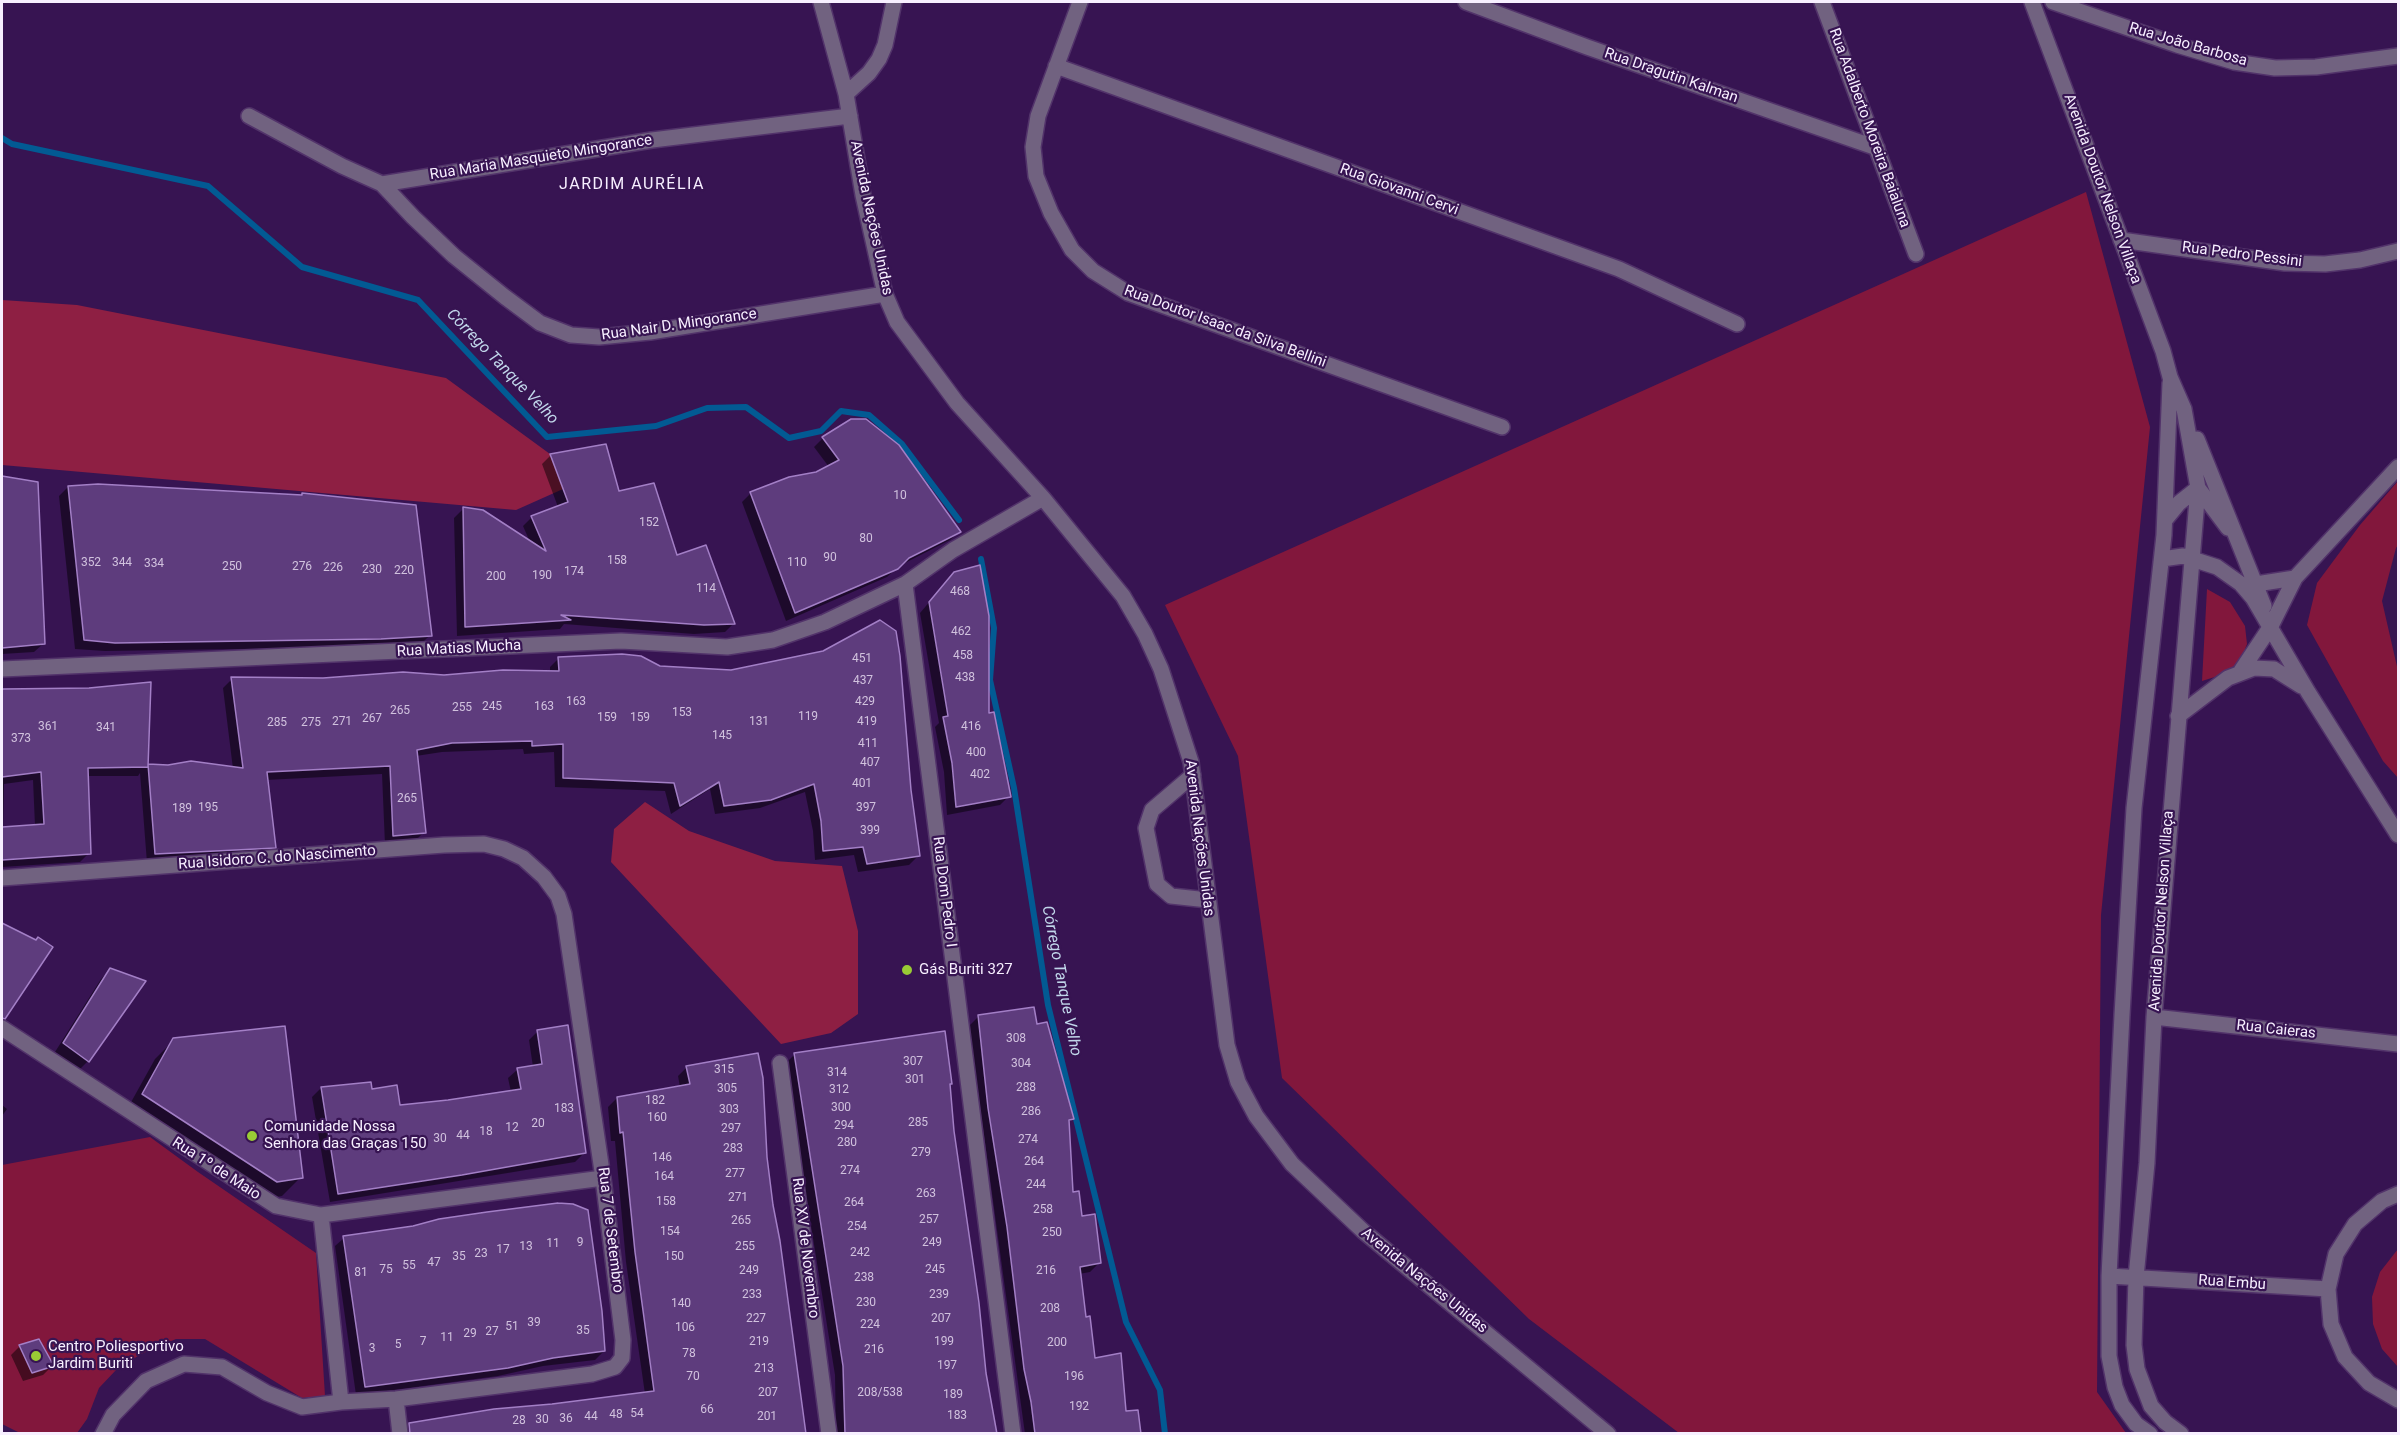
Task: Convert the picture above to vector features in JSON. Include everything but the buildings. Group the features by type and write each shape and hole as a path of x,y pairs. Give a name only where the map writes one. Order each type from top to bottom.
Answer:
{"street":[{"name":"Avenida Nações Unidas","path":"821,2 846,94 863,195 885,294 897,322 957,403 1043,498 1123,596 1145,634 1161,669 1191,762 1227,1045 1238,1082 1256,1116 1286,1156 1363,1231 1608,1434"},
{"path":"846,94 865,78 879,59 885,45 894,2"},
{"name":"Rua Doutor Isaac da Silva Bellini","path":"1080,2 1038,116 1033,147 1036,176 1051,213 1072,250 1093,271 1128,293 1503,427"},
{"name":"Rua Dragutin Kalman","path":"1466,2 1587,47 1877,148"},
{"name":"Rua Adalberto Moreira Baialuna","path":"1822,2 1916,254"},
{"name":"Avenida Doutor Nelson Villaça","path":"2032,2 2170,377 2184,409 2198,488 2154,1017 2147,1163 2136,1277 2134,1345 2136,1369 2151,1406 2165,1422 2181,1434"},
{"name":"Rua João Barbosa","path":"2053,2 2234,62 2275,68 2316,67 2398,56"},
{"name":"Rua Giovanni Cervi","path":"1056,66 1619,269 1737,324"},
{"path":"249,116 342,166 382,184"},
{"name":"Rua Maria Masquieto Mingorance","path":"382,184 652,140 850,116"},
{"name":"Rua Nair D. Mingorance","path":"382,184 454,256 505,297 540,322 571,335 599,338 650,332 885,294"},
{"name":"Rua Pedro Pessini","path":"2121,240 2285,263 2325,264 2360,260 2398,251"},
{"name":"Avenida Doutor Nelson Villaça","path":"2150,1434 2136,1424 2122,1405 2115,1388 2109,1356 2109,1276 2121,1015 2134,807 2162,559 2170,377"},
{"path":"2184,409 2241,545 2271,626"},
{"path":"2241,671 2271,626 2295,578 2398,467"},
{"path":"2165,520 2179,503 2198,488 2241,545"},
{"path":"905,584 952,550 1043,498"},
{"path":"2162,559 2183,556 2217,567 2241,584 2253,597 2308,692 2398,835"},
{"path":"2256,584 2295,578"},
{"name":"Rua Matias Mucha","path":"2,669 621,641 727,647 773,640 825,622 905,584"},
{"name":"Rua Dom Pedro I","path":"905,584 1013,1434"},
{"path":"2178,716 2209,691 2241,671 2254,668 2274,669 2294,680 2308,692"},
{"path":"1193,775 1152,810 1146,828 1158,884 1172,896 1208,900"},
{"name":"Rua Isidoro C. do Nascimento","path":"2,878 484,844 504,849 523,858 544,877"},
{"name":"Rua 7 de Setembro","path":"396,1398 592,1374 615,1367 622,1358 623,1340 603,1178 564,914 558,896 544,877"},
{"name":"Rua Caieras","path":"2154,1017 2398,1044"},
{"name":"Rua 1º de Maio","path":"2,1028 266,1202 276,1206 321,1215 603,1178"},
{"name":"Rua XV de Novembro","path":"780,1063 829,1434"},
{"path":"2398,1194 2382,1201 2355,1224 2336,1254 2328,1289 2331,1324 2345,1357 2369,1383 2398,1400"},
{"path":"321,1215 341,1402"},
{"name":"Rua Embu","path":"2109,1276 2328,1289"},
{"path":"103,1434 113,1415 146,1381 184,1365 222,1367 267,1393 302,1407 396,1398 399,1434"}],"shaded area":[{"path":"2086,192 2150,427 2101,915 2097,1392 2126,1433 1679,1433 1529,1319 1282,1078 1238,756 1165,605"},
{"path":"2,300 77,305 446,378 550,454 563,489 516,510 2,465"},
{"path":"2398,481 2398,545 2382,601 2398,671 2398,778 2383,761 2307,625 2317,583 2360,525"},
{"path":"2207,589 2230,602 2245,626 2247,644 2240,662 2221,675 2202,681"},
{"path":"645,802 689,831 775,861 842,866 858,931 858,1014 831,1033 781,1044 611,862 614,829"},
{"path":"150,1137 316,1253 325,1396 302,1398 205,1339 176,1339 141,1354 116,1370 99,1388 87,1419 77,1433 20,1433 2,1424 2,1165"},
{"path":"2398,1249 2398,1367 2382,1349 2373,1324 2372,1297 2380,1272"}],"waterway":[{"name":"Córrego Tanque Velho","path":"2,138 12,144 208,186 302,267 418,300 547,437 656,426 707,408 746,407 789,438 821,431 841,411 869,415 902,444 959,520"},
{"name":"Córrego Tanque Velho","path":"981,559 994,628 990,680 1014,788 1048,1005 1126,1322 1160,1390 1165,1434"}],"place":[{"name":"Gás Buriti 327","path":"907,970"},
{"name":"Comunidade Nossa Senhora das Graças 150","path":"252,1136"},
{"name":"Centro Poliesportivo Jardim Buriti","path":"36,1356"}],"district":[{"name":"JARDIM AURÉLIA","path":"632,185"}]}
